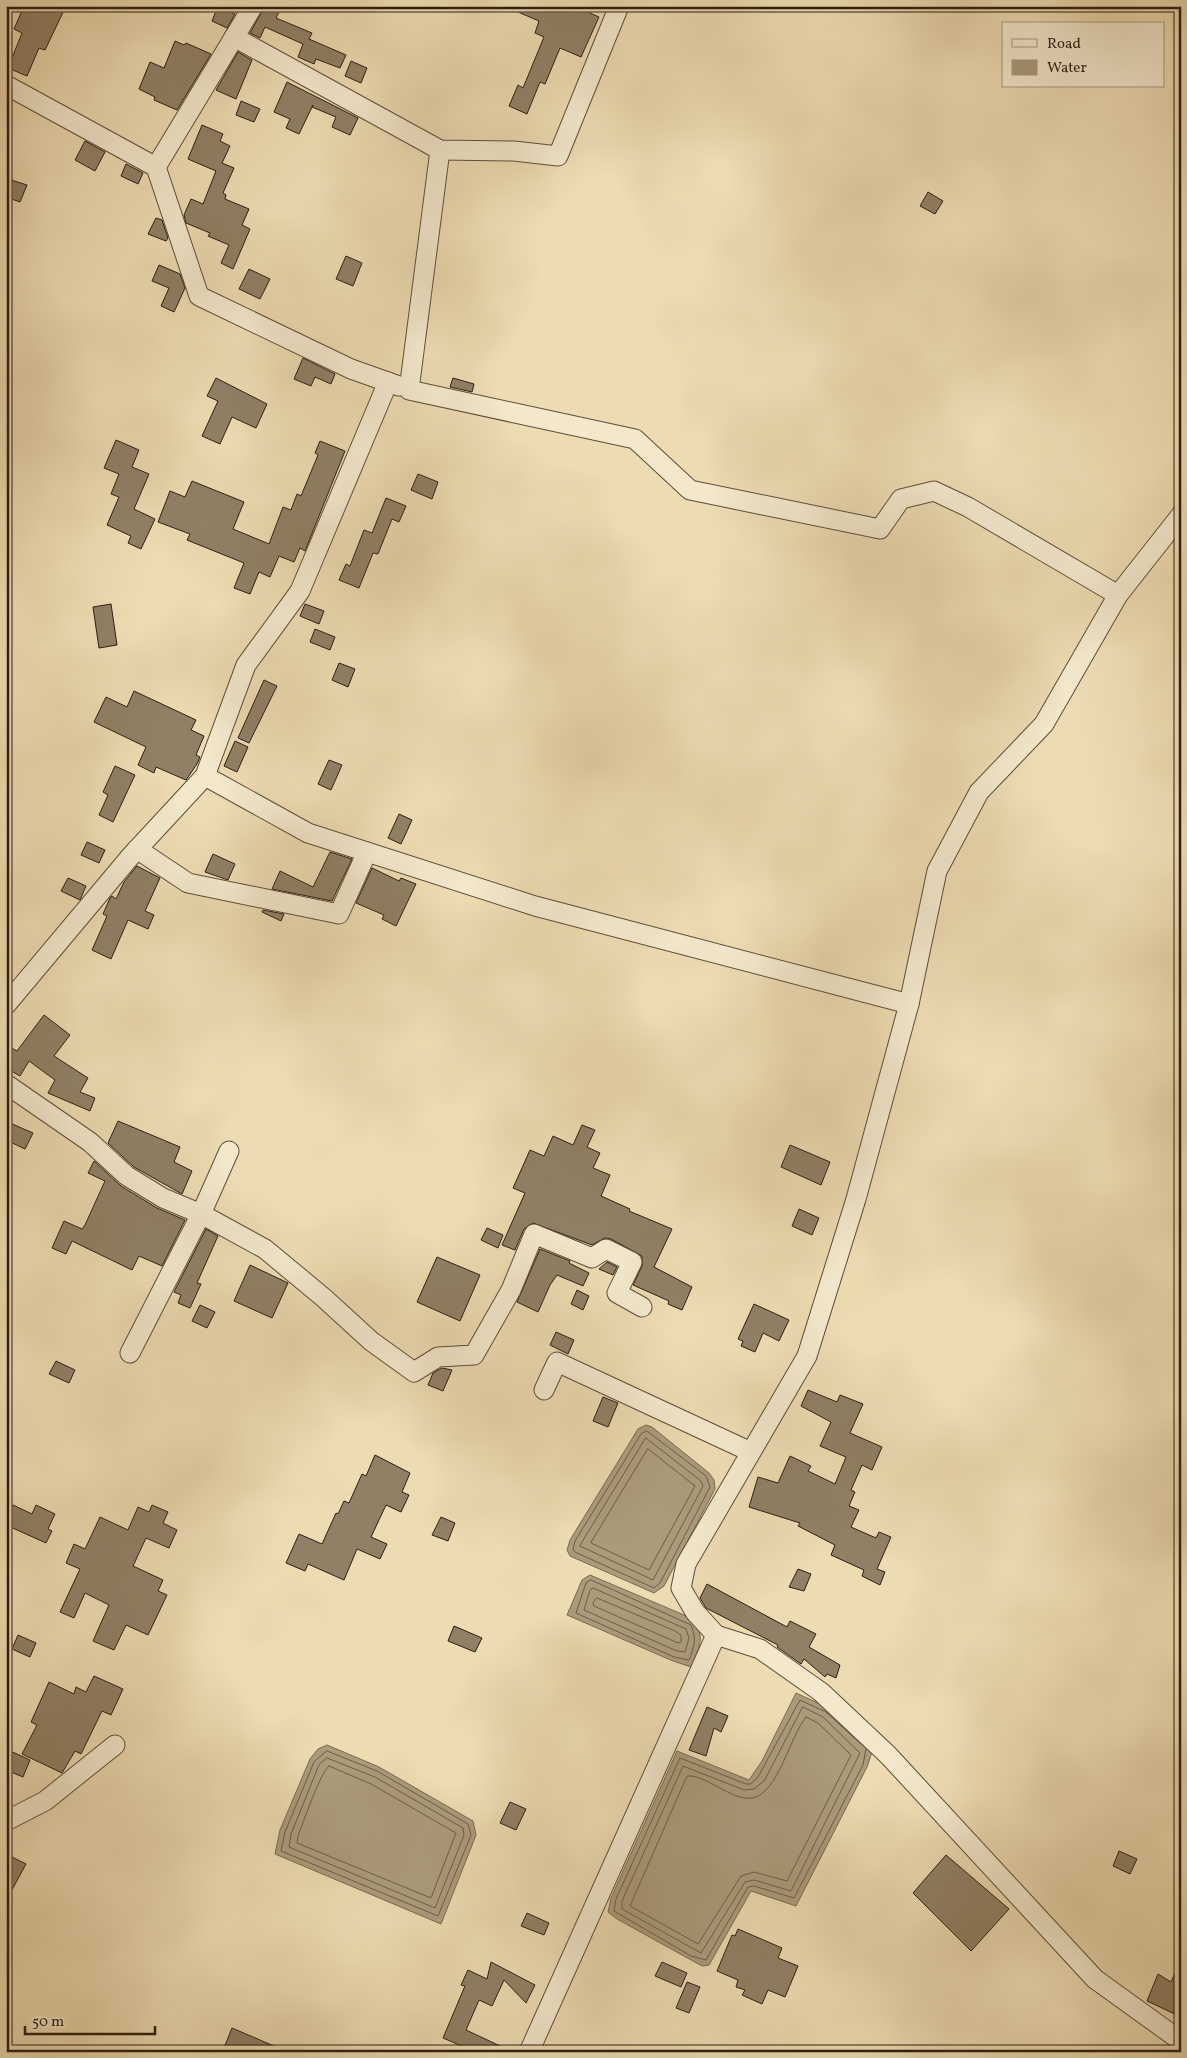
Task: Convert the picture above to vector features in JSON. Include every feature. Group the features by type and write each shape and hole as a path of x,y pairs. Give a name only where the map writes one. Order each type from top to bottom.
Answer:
{"street":[{"path":"156,167 253,6"},
{"path":"234,37 440,150 514,151 558,156 619,6"},
{"path":"6,85 156,167 199,296 351,370 409,390 635,439 690,490 880,529 901,499 934,491 968,507 1118,595"},
{"path":"409,390 440,150"},
{"path":"6,1005 137,849 205,776 246,665 300,591 388,382"},
{"path":"1181,515 1118,595 1044,724 979,792 937,871 909,1004 856,1199 807,1356 686,1564 681,1588 695,1612 716,1635 760,1649 821,1692 888,1755 1096,1979 1181,2040"},
{"path":"205,776 308,833 535,906 909,1004"},
{"path":"137,849 188,884 339,914 367,852"},
{"path":"6,1084 90,1142 127,1176 163,1198 201,1214 265,1250 324,1298 371,1341 414,1372 438,1357 474,1355 510,1290 534,1234 592,1258 606,1249 632,1262 617,1293 642,1307"},
{"path":"130,1353 201,1214 229,1151"},
{"path":"544,1390 556,1362 751,1452"},
{"path":"529,2052 716,1635"},
{"path":"6,1821 46,1801 115,1745"}],"water":[{"path":"646,1425 652,1427 709,1473 714,1480 715,1489 664,1586 654,1593 570,1556 567,1550 570,1540 638,1429"},
{"path":"590,1575 684,1615 692,1621 697,1626 700,1644 691,1667 567,1615 582,1580"},
{"path":"796,1693 829,1708 872,1752 867,1767 796,1906 751,1891 709,1965 702,1966 617,1919 608,1912 611,1898 677,1751 749,1780 762,1761"},
{"path":"327,1745 379,1767 473,1821 476,1835 441,1924 275,1854 280,1830 310,1759 318,1749"}],"building":[{"path":"24,6 66,6 45,50 39,48 27,76 8,68 22,33 14,29"},
{"path":"218,6 233,6 231,12 235,14 227,28 212,21"},
{"path":"265,6 282,6 276,18 312,33 309,39 346,55 340,68 316,59 314,64 298,57 303,44 265,27 260,38 250,33"},
{"path":"504,6 574,6 599,17 581,57 560,48 545,84 540,82 527,114 509,106 518,85 523,88 544,37 535,33 539,21"},
{"path":"175,41 184,45 186,43 211,54 177,110 154,100 155,97 139,89 150,62 164,68"},
{"path":"238,52 252,60 236,99 216,90"},
{"path":"351,61 367,68 361,83 345,76"},
{"path":"287,82 358,118 350,135 332,127 336,117 312,107 299,134 286,128 290,119 274,112"},
{"path":"241,101 260,109 254,122 236,115"},
{"path":"202,125 223,134 220,141 230,146 222,163 234,168 223,193 226,195 225,199 249,209 242,225 250,229 233,269 221,263 229,245 208,236 210,233 186,223 184,215 191,199 203,204 216,171 188,159"},
{"path":"85,141 105,152 95,171 75,160"},
{"path":"126,164 143,173 138,184 121,176"},
{"path":"11,180 27,185 20,202 6,197"},
{"path":"928,192 943,201 935,214 920,206"},
{"path":"156,218 162,220 168,238 166,241 148,234"},
{"path":"346,256 362,263 353,286 336,279"},
{"path":"159,265 180,274 185,288 174,312 161,306 169,288 152,281"},
{"path":"249,269 270,279 260,299 239,289"},
{"path":"303,358 335,374 331,384 315,377 311,386 294,379"},
{"path":"216,378 267,404 256,428 232,417 220,444 202,436 218,401 207,396"},
{"path":"453,378 474,384 472,392 450,387"},
{"path":"116,440 139,450 132,467 149,474 134,509 155,519 141,549 128,543 131,536 107,525 119,497 111,494 119,474 104,468"},
{"path":"320,441 345,451 305,551 300,548 294,562 279,556 270,577 259,572 250,594 234,588 244,563 187,540 190,534 158,522 170,491 185,497 192,481 244,502 233,529 269,544 283,507 291,510 297,494 301,496 318,455 315,453"},
{"path":"418,474 438,482 432,499 411,490"},
{"path":"386,498 406,506 399,522 392,519 378,554 373,553 359,588 339,580 346,564 350,566 364,530 372,533"},
{"path":"111,604 117,645 99,648 93,607"},
{"path":"305,604 324,611 319,624 300,616"},
{"path":"315,629 335,637 330,650 310,642"},
{"path":"339,663 355,669 348,687 332,680"},
{"path":"264,680 277,686 249,743 238,738"},
{"path":"134,691 196,720 191,730 204,736 196,755 200,757 186,780 156,767 154,773 138,765 146,747 94,722 106,697 127,707"},
{"path":"235,741 248,747 237,772 224,766"},
{"path":"329,760 342,765 331,790 318,784"},
{"path":"115,766 135,775 113,822 99,815 108,795 103,792"},
{"path":"399,814 412,820 401,844 388,838"},
{"path":"87,842 105,850 99,863 81,855"},
{"path":"330,852 352,859 332,901 272,889 280,871 313,887"},
{"path":"213,854 235,864 228,880 205,872"},
{"path":"137,866 160,878 145,911 154,915 148,929 128,920 111,959 92,950 107,916 103,914 110,898 112,896 116,899 124,882"},
{"path":"372,868 399,881 401,878 416,884 396,926 382,919 384,915 356,903"},
{"path":"68,878 86,886 80,900 61,891"},
{"path":"263,910 284,914 281,921 262,912"},
{"path":"44,1015 70,1035 54,1056 88,1078 80,1092 95,1098 90,1111 48,1093 55,1080 29,1061 20,1076 6,1068 6,1045 17,1051"},
{"path":"118,1121 180,1147 174,1162 192,1171 182,1194 134,1167 108,1143"},
{"path":"10,1123 33,1133 25,1149 6,1140 6,1130"},
{"path":"582,1125 595,1130 587,1147 600,1153 593,1168 610,1175 601,1196 630,1209 629,1211 672,1229 654,1267 692,1287 682,1310 668,1304 669,1301 633,1285 642,1266 642,1256 611,1239 605,1238 592,1245 533,1223 524,1229 515,1250 502,1245 525,1193 513,1188 530,1150 544,1156 553,1136 573,1145"},
{"path":"790,1145 830,1162 821,1185 781,1167"},
{"path":"94,1161 121,1186 157,1208 185,1220 162,1266 139,1256 132,1270 72,1241 66,1254 52,1248 64,1221 82,1229 85,1225 105,1181 88,1173"},
{"path":"799,1209 819,1218 812,1235 792,1226"},
{"path":"487,1228 503,1235 498,1248 481,1240"},
{"path":"206,1229 218,1236 197,1283 201,1284 190,1308 178,1303 181,1295 174,1292"},
{"path":"540,1249 570,1261 569,1263 589,1273 583,1286 557,1275 550,1285 538,1312 517,1302"},
{"path":"437,1257 480,1275 460,1321 417,1302"},
{"path":"607,1262 617,1267 613,1275 599,1269"},
{"path":"250,1265 288,1283 272,1318 234,1301"},
{"path":"577,1290 589,1296 583,1310 571,1304"},
{"path":"754,1304 789,1320 779,1341 763,1333 755,1352 741,1346 743,1341 738,1339"},
{"path":"200,1305 215,1312 207,1328 192,1321"},
{"path":"556,1332 574,1340 568,1354 550,1345"},
{"path":"56,1361 75,1370 69,1383 49,1374"},
{"path":"442,1368 452,1370 443,1391 428,1385 433,1373"},
{"path":"808,1390 837,1402 840,1395 863,1404 850,1433 882,1447 872,1470 862,1465 851,1490 855,1492 849,1506 859,1510 851,1527 876,1538 879,1532 891,1537 877,1569 885,1572 880,1585 862,1576 864,1570 831,1555 835,1545 798,1526 800,1523 749,1507 758,1477 778,1483 790,1456 811,1466 808,1471 835,1484 846,1457 820,1446 831,1422 801,1406"},
{"path":"603,1397 618,1403 608,1427 593,1421"},
{"path":"375,1455 410,1473 402,1492 409,1495 401,1512 386,1505 371,1537 387,1544 380,1559 357,1549 344,1580 308,1564 305,1571 286,1563 299,1534 322,1544 336,1513 338,1514 344,1501 349,1503 362,1474 366,1476"},
{"path":"13,1505 32,1514 36,1505 55,1514 48,1529 52,1531 46,1543 6,1525"},
{"path":"152,1505 168,1512 163,1523 177,1530 169,1548 146,1538 133,1566 163,1580 158,1591 167,1595 148,1635 126,1625 114,1650 93,1641 109,1605 85,1593 74,1618 60,1612 80,1569 66,1563 74,1544 85,1549 100,1517 128,1530 138,1507 149,1512"},
{"path":"441,1517 455,1523 448,1541 432,1535"},
{"path":"798,1569 811,1574 804,1591 789,1587"},
{"path":"707,1584 787,1627 790,1621 816,1634 809,1647 840,1665 836,1678 827,1674 825,1677 804,1659 801,1664 777,1647 778,1645 706,1608 700,1598"},
{"path":"454,1626 482,1638 475,1652 448,1641"},
{"path":"18,1635 36,1643 30,1657 12,1649"},
{"path":"94,1676 123,1689 111,1715 102,1711 81,1754 75,1751 62,1773 22,1754 37,1725 31,1722 49,1682 74,1694 76,1687 86,1692"},
{"path":"707,1707 728,1716 721,1732 714,1728 706,1756 689,1750"},
{"path":"6,1749 30,1760 23,1777 6,1770"},
{"path":"510,1802 526,1809 516,1830 500,1823"},
{"path":"1119,1851 1137,1859 1130,1874 1113,1866"},
{"path":"6,1854 26,1864 6,1901"},
{"path":"946,1855 1009,1909 971,1951 913,1893"},
{"path":"527,1913 549,1923 544,1935 521,1926"},
{"path":"738,1929 782,1948 778,1958 798,1966 785,1997 768,1990 762,2004 742,1995 745,1990 736,1987 738,1980 717,1971 732,1935 735,1936"},
{"path":"1181,1960 1181,2017 1147,2001 1158,1974 1171,1982"},
{"path":"491,1962 535,1985 526,2003 504,1980 492,2006 479,2000 466,2030 513,2052 476,2052 443,2038 465,1986 461,1985 468,1970 487,1979"},
{"path":"662,1962 687,1973 681,1987 655,1976"},
{"path":"687,1982 700,1987 689,2013 676,2008"},
{"path":"232,2028 288,2052 233,2052 224,2048"}]}
